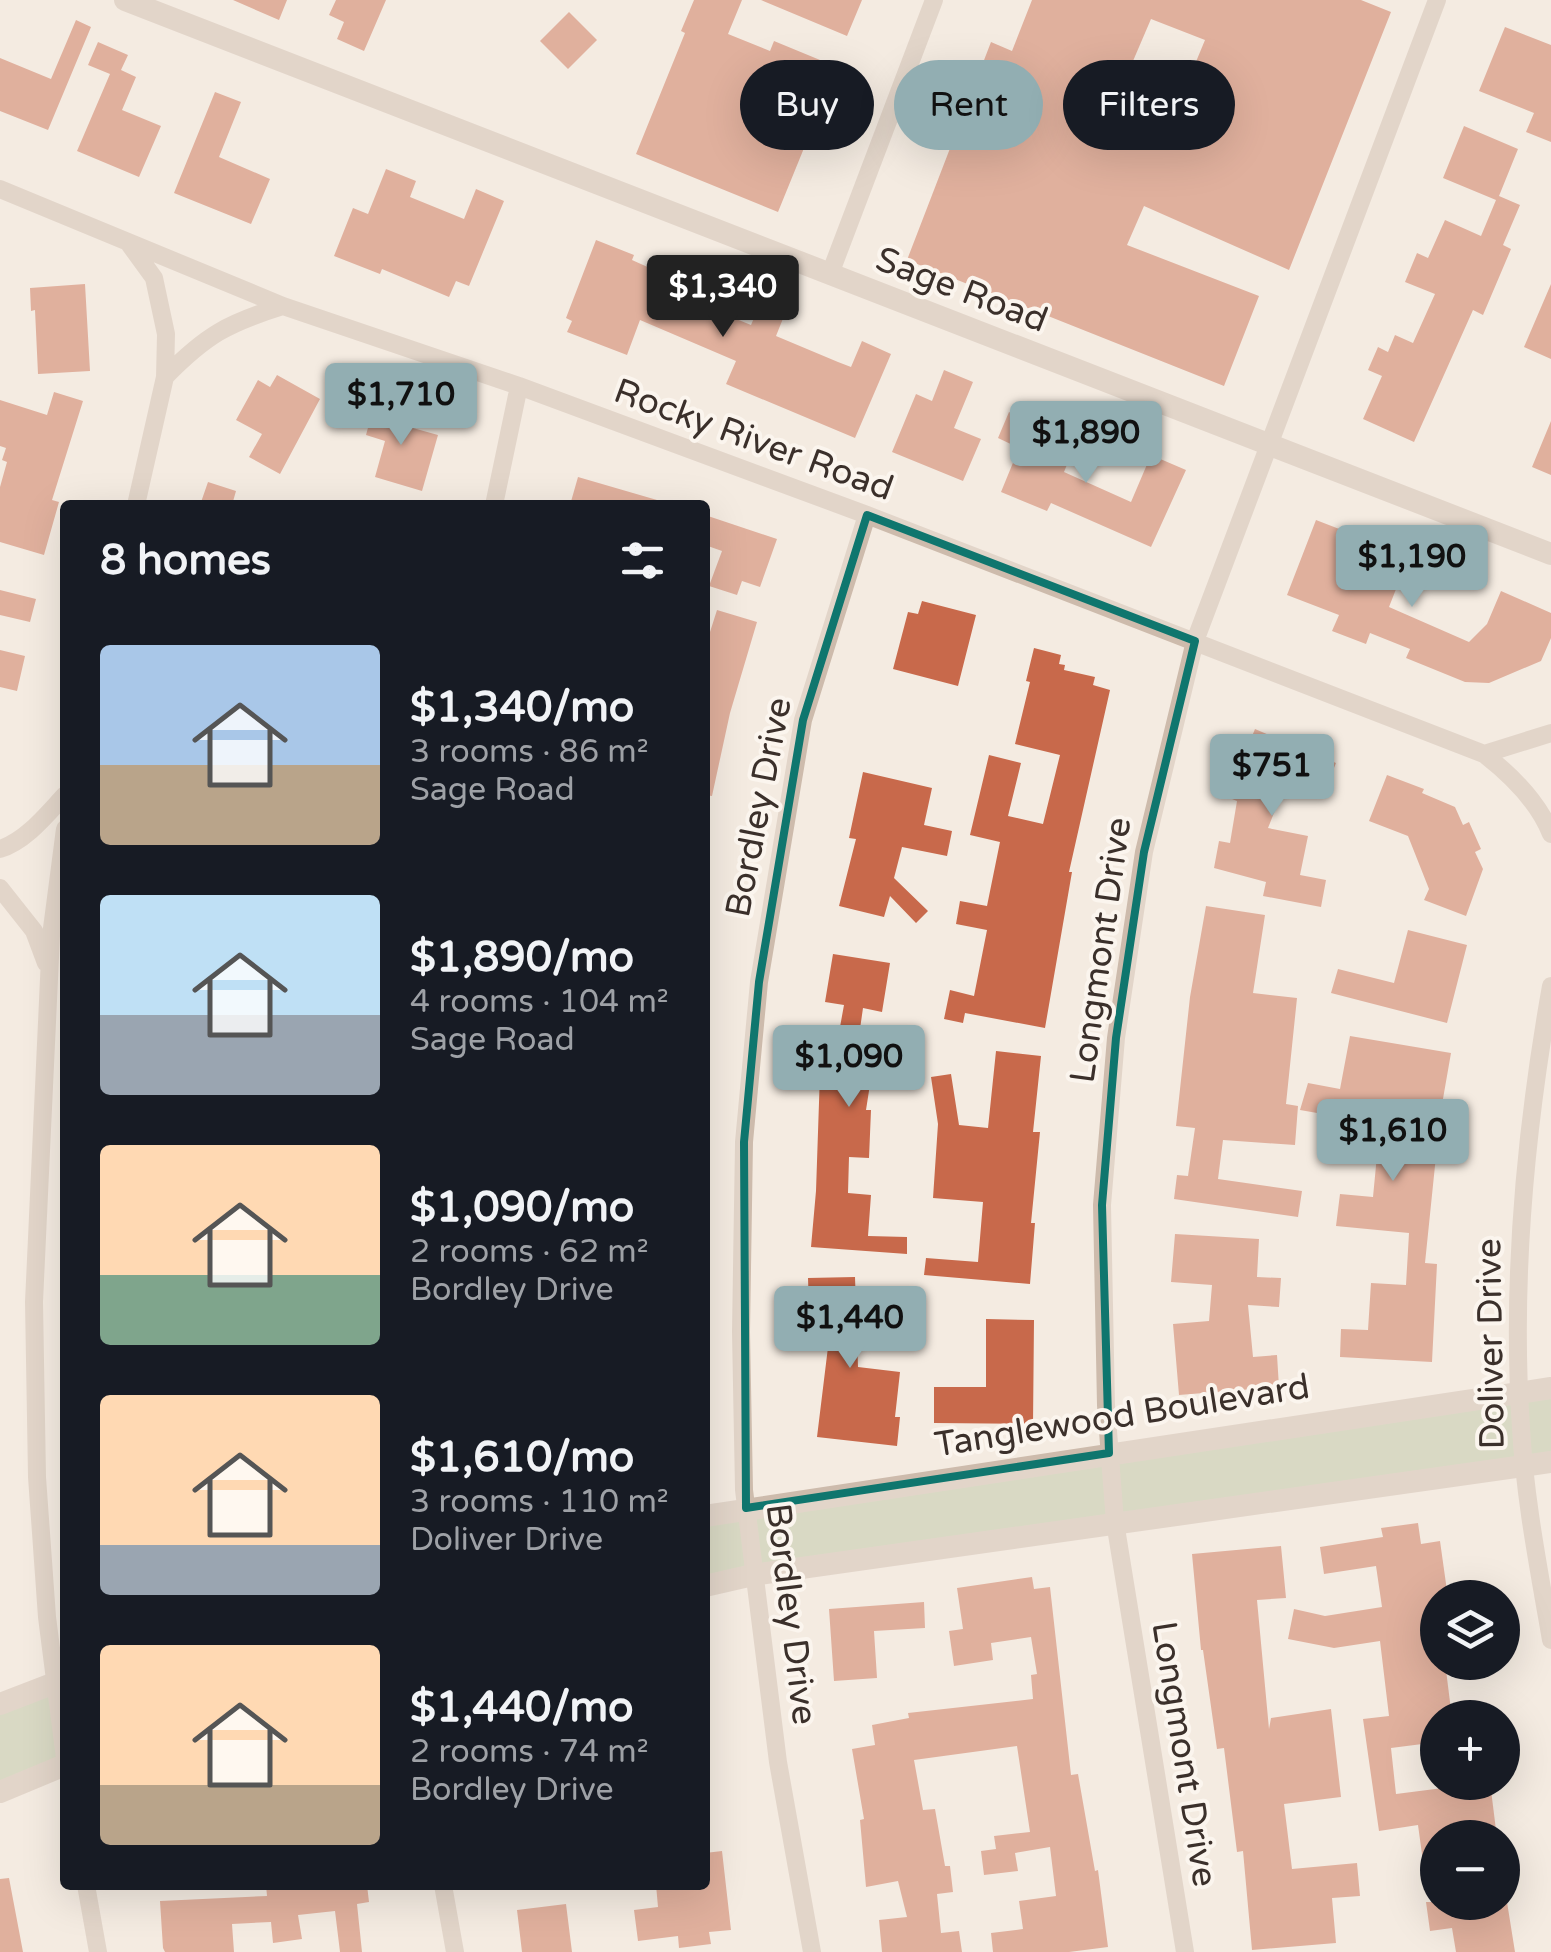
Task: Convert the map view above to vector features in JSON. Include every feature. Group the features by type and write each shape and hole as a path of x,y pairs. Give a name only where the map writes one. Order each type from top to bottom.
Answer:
{"street":[{"name":"Sage Road","path":"125,0 1551,554"},
{"path":"830,274 934,0"},
{"name":"Longmont Drive","path":"1185,1952 1115,1522 1109,1452 1102,1204 1116,1038 1144,852 1195,640 1437,0"},
{"name":"Rocky River Road","path":"0,189 283,306 519,386 867,515 1484,754 1513,776 1551,834"},
{"path":"130,244 154,278 166,334 165,377 137,500"},
{"path":"165,377 187,354 230,323 283,306"},
{"path":"495,500 519,386"},
{"name":"Bordley Drive","path":"812,1952 778,1762 746,1508 741,1350 744,1161 759,982 803,720 867,515"},
{"path":"1484,754 1551,733"},
{"path":"0,849 38,824 60,801"},
{"path":"0,1704 60,1680 37,1477 34,1302 49,972 60,873"},
{"path":"0,888 34,930 49,972"},
{"name":"Doliver Drive","path":"1551,986 1531,1110 1522,1199 1519,1391 1524,1465 1551,1640"},
{"name":"Tanglewood Boulevard","path":"710,1515 1551,1388"},
{"path":"710,1585 752,1575 1551,1462"},
{"path":"0,1792 60,1764"},
{"path":"87,1890 98,1952"},
{"path":"444,1890 455,1952"}],"highlighted area":[{"path":"867,515 1195,641 1144,852 1116,1038 1102,1205 1109,1453 746,1508 744,1142 759,982 803,720"}],"green space":[{"path":"1551,1396 1551,1456 710,1577 710,1522"},
{"path":"50,1692 60,1734 60,1757 0,1782 0,1712"}],"building":[{"path":"233,0 287,0 279,20"},
{"path":"336,0 386,0 364,51 337,39 344,22 329,15"},
{"path":"694,0 742,0 728,34 770,51 774,41 820,60 740,60 740,150 803,150 778,212 636,154 685,33 681,31"},
{"path":"761,0 862,0 847,36"},
{"path":"1032,0 1361,0 1391,12 1289,270 1144,206 1127,245 1259,296 1224,386 907,260 949,150 1043,150 1043,60 984,60 991,42 1012,51"},
{"path":"569,12 597,40 568,69 540,41"},
{"path":"76,20 91,27 48,130 0,111 0,58 51,79"},
{"path":"1505,27 1551,45 1551,142 1526,132 1534,113 1479,91"},
{"path":"98,42 128,55 121,70 136,77 122,110 161,126 139,177 77,151 110,74 88,65"},
{"path":"215,92 241,102 219,157 270,179 251,224 174,193"},
{"path":"1464,126 1518,149 1499,196 1520,205 1503,245 1511,249 1483,315 1473,310 1414,442 1363,419 1382,376 1368,370 1378,347 1388,352 1395,335 1413,343 1435,294 1405,282 1417,253 1428,258 1445,220 1481,236 1496,200 1443,178"},
{"path":"386,169 416,181 410,197 464,219 476,189 504,201 469,286 456,281 449,297 382,269 380,274 334,256 353,208 368,214"},
{"path":"596,240 634,255 632,260 701,291 697,303 751,325 759,306 784,316 776,336 838,362 851,367 862,341 891,354 855,438 726,384 736,361 640,320 627,355 567,332 572,321 566,318"},
{"path":"85,284 90,371 38,374 30,288"},
{"path":"1551,284 1551,359 1524,347"},
{"path":"944,370 973,382 954,428 981,439 963,481 892,452 916,394 932,401"},
{"path":"277,375 320,399 280,474 249,457 262,434 236,420 258,380 270,387"},
{"path":"54,392 83,401 52,500 59,502 44,555 0,542 0,487 7,462 2,460 6,448 0,446 0,400 47,415"},
{"path":"375,402 406,411 402,425 438,435 422,491 375,477 385,441 366,435"},
{"path":"1009,412 1035,423 1031,434 1072,452 1064,472 1131,502 1151,455 1186,470 1151,547 1051,503 1047,511 1001,492 1019,448 998,438"},
{"path":"1551,421 1551,475 1532,467"},
{"path":"578,477 657,500 571,500"},
{"path":"208,482 236,491 233,500 202,500"},
{"path":"710,517 777,539 760,587 742,581 737,595 710,586 722,551 710,547"},
{"path":"1316,520 1409,556 1389,607 1469,642 1487,624 1501,591 1551,613 1551,638 1541,661 1489,683 1465,682 1406,658 1410,649 1370,633 1366,644 1332,631 1339,615 1287,595"},
{"path":"0,590 36,599 30,622 0,615"},
{"path":"922,601 976,615 958,686 893,669 908,612 918,614"},
{"path":"717,610 757,622 730,713 712,796 710,796 710,632"},
{"path":"1034,648 1061,655 1059,664 1065,665 1064,670 1095,677 1093,685 1110,690 1069,872 1045,1028 965,1013 963,1023 944,1019 950,990 974,996 987,930 956,924 960,901 987,906 1000,842 970,835 989,755 1021,763 1008,816 1043,824 1060,755 1015,744"},
{"path":"0,650 25,656 17,691 0,687"},
{"path":"1255,729 1336,763 1323,795 1287,780 1268,828 1308,836 1300,875 1326,880 1321,907 1263,896 1266,882 1214,868 1219,841 1230,843 1237,801 1227,797"},
{"path":"863,772 932,788 924,825 952,831 947,856 902,847 894,878 928,911 916,923 890,896 884,917 839,906 856,839 849,838"},
{"path":"1387,775 1424,789 1422,793 1455,807 1463,825 1469,822 1481,849 1475,852 1483,869 1466,916 1424,900 1429,889 1408,836 1369,821"},
{"path":"1206,906 1265,915 1253,993 1297,998 1286,1104 1298,1106 1295,1145 1223,1140 1218,1179 1302,1191 1298,1217 1174,1199 1177,1175 1188,1176 1195,1128 1176,1126 1190,997"},
{"path":"1408,930 1467,945 1447,1023 1331,993 1338,969 1394,983"},
{"path":"833,954 890,963 882,1012 863,1008 858,1043 893,1049 890,1068 873,1065 866,1110 871,1110 869,1158 849,1157 848,1193 871,1195 868,1236 907,1237 907,1254 811,1247 820,1073 826,1036 838,1038 844,1005 825,1002"},
{"path":"1350,1036 1451,1053 1433,1156 1425,1263 1437,1264 1432,1362 1340,1357 1341,1329 1368,1330 1371,1283 1406,1285 1409,1233 1336,1226 1340,1194 1373,1197 1380,1124 1300,1110 1308,1083 1340,1089"},
{"path":"996,1051 1041,1056 1033,1132 1040,1132 1031,1223 1035,1223 1030,1284 924,1275 926,1258 978,1262 983,1202 933,1198 938,1124 931,1077 951,1074 959,1125 988,1128"},
{"path":"1175,1234 1259,1239 1257,1277 1281,1278 1279,1307 1248,1305 1253,1357 1277,1355 1279,1387 1179,1395 1173,1324 1209,1321 1212,1285 1171,1282"},
{"path":"855,1277 858,1367 900,1372 895,1417 900,1417 897,1446 817,1437 829,1339 810,1340 808,1278"},
{"path":"986,1319 1034,1320 1033,1424 934,1423 934,1387 986,1387"},
{"path":"1418,1523 1421,1544 1440,1541 1445,1580 1420,1580 1420,1680 1447,1680 1450,1700 1420,1700 1420,1744 1391,1748 1396,1794 1420,1791 1420,1800 1492,1800 1495,1820 1420,1820 1420,1840 1418,1825 1379,1831 1363,1719 1389,1716 1380,1641 1334,1648 1288,1639 1294,1609 1325,1616 1382,1607 1376,1566 1324,1574 1320,1547 1383,1537 1381,1528"},
{"path":"1281,1546 1286,1598 1257,1600 1269,1729 1271,1718 1331,1709 1341,1797 1284,1804 1292,1869 1357,1863 1360,1896 1332,1898 1336,1943 1252,1950 1243,1851 1237,1852 1224,1748 1217,1749 1201,1650 1192,1554"},
{"path":"1032,1577 1034,1589 1050,1587 1071,1775 1078,1774 1095,1871 1098,1870 1108,1947 1069,1952 993,1952 991,1933 1023,1929 1019,1901 1056,1896 1050,1847 1015,1853 1018,1871 984,1875 981,1851 996,1849 994,1836 1030,1832 1017,1746 914,1760 923,1810 935,1809 945,1866 950,1866 953,1892 937,1894 941,1933 959,1931 962,1952 882,1952 879,1920 907,1917 898,1881 866,1887 860,1820 864,1819 852,1749 875,1745 872,1725 909,1718 908,1713 1033,1699 1031,1675 1037,1674 1031,1637 991,1643 993,1660 954,1666 949,1631 963,1629 957,1588"},
{"path":"924,1602 925,1628 874,1631 877,1678 834,1681 829,1609"},
{"path":"722,1851 731,1930 709,1932 711,1944 679,1948 678,1936 638,1941 634,1910 658,1907 656,1890 710,1890 710,1852"},
{"path":"9,1878 23,1952 0,1952 0,1879"},
{"path":"266,1890 368,1890 369,1902 357,1904 362,1952 340,1952 335,1911 298,1915 302,1939 273,1943 271,1922 232,1924 234,1952 165,1952 160,1901 267,1896"},
{"path":"566,1904 572,1952 522,1952 517,1910"},
{"path":"1428,1920 1510,1920 1515,1952 1456,1952 1452,1928 1430,1931"}]}
